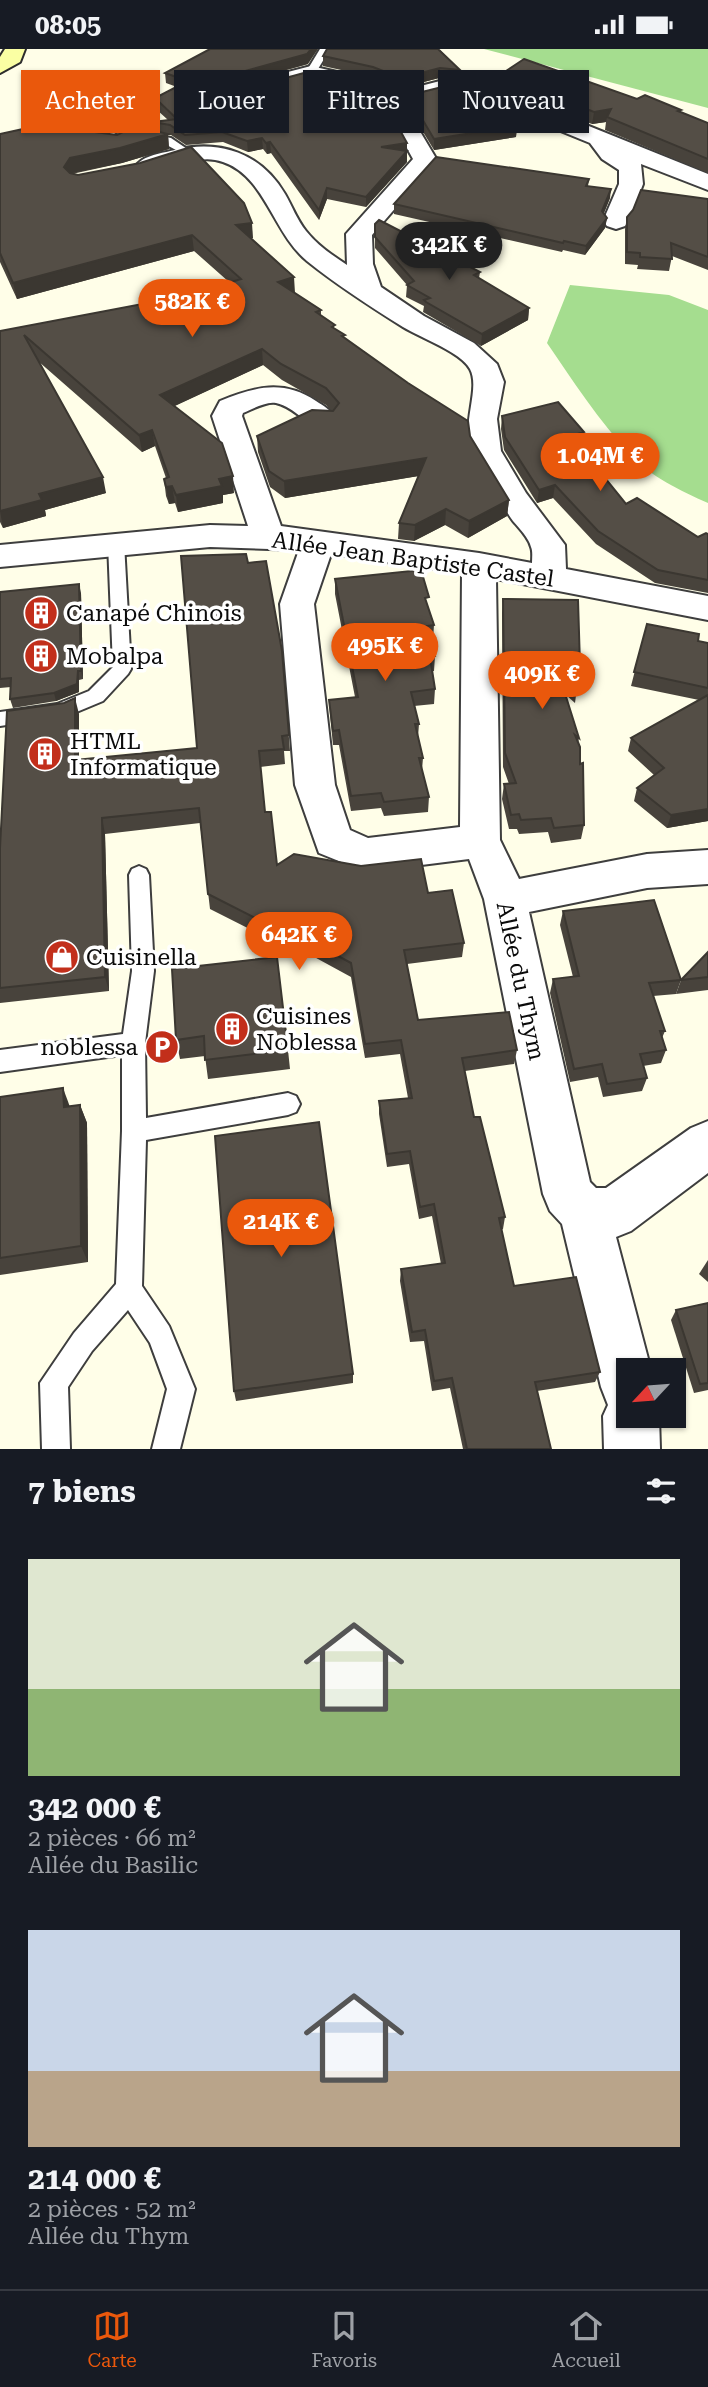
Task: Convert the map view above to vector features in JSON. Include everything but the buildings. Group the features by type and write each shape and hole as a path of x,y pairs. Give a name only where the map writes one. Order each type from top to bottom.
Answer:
{"street":[{"path":"424,91 440,87 479,90 708,183"},
{"path":"369,291 360,264 359,235 425,160 409,133"},
{"path":"594,136 610,154 631,167 631,184 616,221"},
{"path":"121,173 187,153 215,151 238,159 260,176 273,195 284,220 304,244 414,322 464,349 483,364 489,381 482,419 486,451 513,497 548,545 549,577"},
{"path":"268,537 235,443 227,416 229,411 231,407 258,396 287,394 322,419"},
{"name":"Allée Jean Baptiste Castel","path":"2,556 211,536 268,537 479,564 708,608"},
{"path":"318,542 297,604 315,785 333,841 366,855 480,841"},
{"name":"Allée du Thym","path":"479,564 480,841 494,866 505,899 568,1194 584,1212 621,1358"},
{"path":"505,899 647,871 708,867"},
{"path":"584,1212 613,1213 708,1144"},
{"path":"631,1428 632,1449"}],"lane":[{"path":"312,70 325,49"},
{"path":"126,133 132,136 162,138 177,144 187,153"},
{"path":"0,719 60,711 96,696 122,669 116,543"},
{"path":"139,874 143,971 133,1043 134,1131 129,1289 160,1335 181,1389 166,1449"},
{"path":"0,1061 133,1043"},
{"path":"134,1131 288,1104"},
{"path":"56,1449 54,1383 83,1342 129,1289"}],"green space":[{"path":"484,49 708,49 708,108 589,77 589,70 564,70"},
{"path":"570,285 669,295 708,310 708,503 657,477 639,463 597,415 547,343"}],"place":[{"name":"Canapé Chinois","path":"41,613"},
{"name":"Mobalpa","path":"41,656"},
{"name":"HTML Informatique","path":"45,754"},
{"name":"Cuisinella","path":"62,957"},
{"name":"Cuisines Noblessa","path":"232,1029"},
{"name":"noblessa","path":"162,1047"}]}
